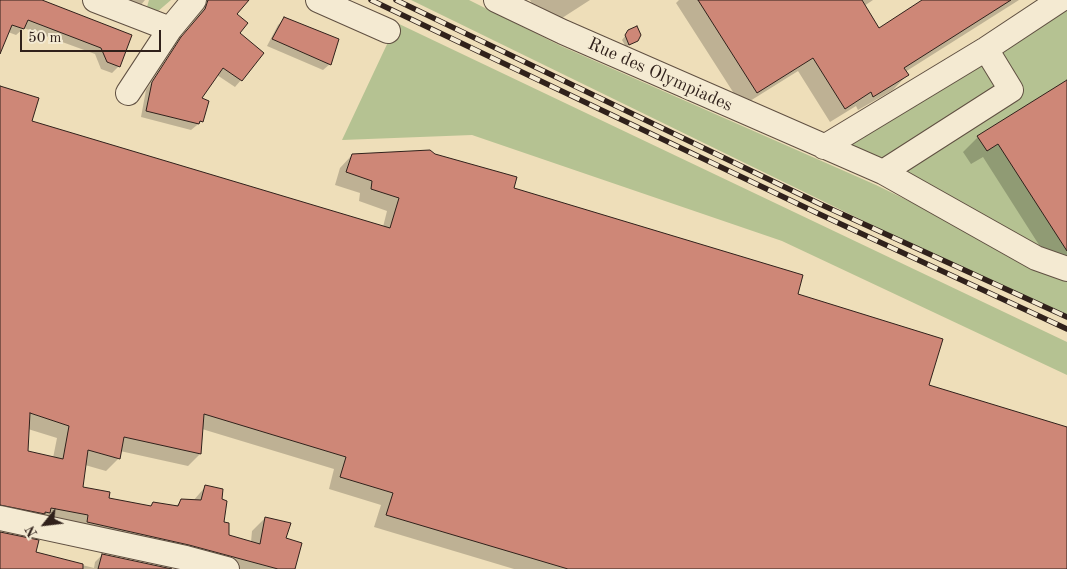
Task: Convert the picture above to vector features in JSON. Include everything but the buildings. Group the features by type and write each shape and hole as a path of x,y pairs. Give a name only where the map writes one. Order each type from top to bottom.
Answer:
{"street":[{"path":"95,0 170,29"},
{"path":"128,93 170,29 194,0"},
{"path":"318,0 388,31"},
{"name":"Rue des Olympiades","path":"496,0 882,172 1036,258 1067,269"},
{"path":"824,147 986,49 1060,0"},
{"path":"882,172 1012,90 986,49"},
{"path":"0,518 186,558 227,569"}],"green space":[{"path":"149,0 171,0 157,12 147,7"},
{"path":"411,0 469,0 561,46 876,185 1067,278 1067,317 1005,290"},
{"path":"1067,4 1067,269 824,147"},
{"path":"397,23 1067,342 1067,375 782,241 472,135 342,140"}],"railway":[{"path":"371,0 817,213 1067,329"},
{"path":"396,0 820,204 1067,317"}]}
